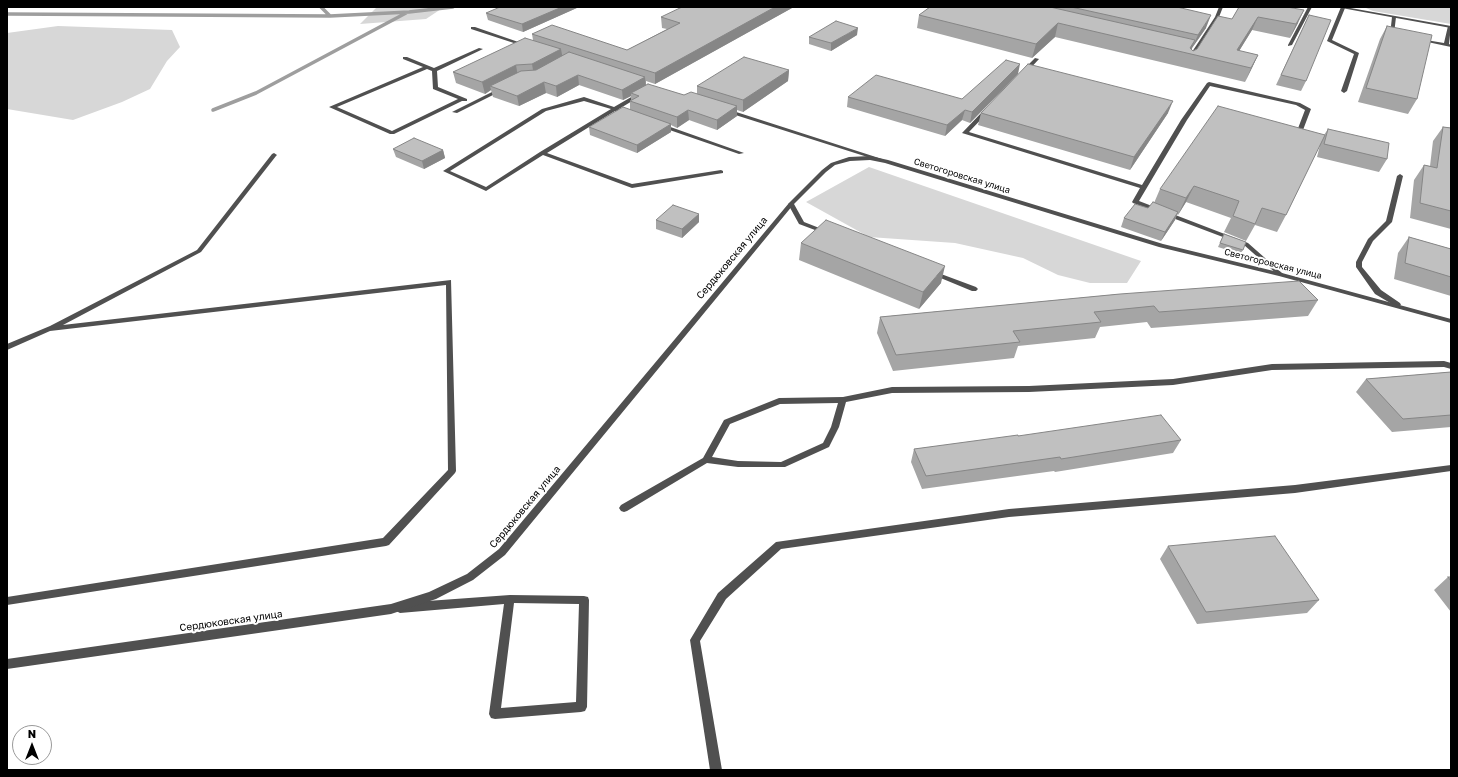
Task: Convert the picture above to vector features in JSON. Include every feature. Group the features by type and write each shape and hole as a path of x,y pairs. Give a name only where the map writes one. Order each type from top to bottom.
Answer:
{"street":[{"path":"1188,62 1217,17 1221,7"},
{"path":"1290,45 1310,7"},
{"path":"1344,91 1357,53 1329,41 1341,7 1451,27 1448,45 1415,39"},
{"path":"1394,17 1392,35 1400,36"},
{"path":"473,28 534,48"},
{"path":"405,58 434,70 481,49"},
{"path":"1186,50 1194,52"},
{"path":"1020,76 1037,59"},
{"path":"427,67 332,107 392,132 462,99"},
{"path":"434,70 435,88 473,103"},
{"path":"1280,274 1246,244 1135,202 1184,120 1208,84 1298,104 1308,109 1299,133 1314,134"},
{"path":"455,112 507,86"},
{"path":"637,117 615,109 584,99 544,110 446,171 486,189 542,153 615,109 647,90"},
{"path":"993,104 965,133 1144,187"},
{"name":"Светогоровская улица","path":"721,108 886,162 1161,246 1280,274 1451,321"},
{"path":"652,122 741,153"},
{"path":"542,153 632,186 721,172"},
{"path":"7,347 48,329 199,251 274,155"},
{"name":"Сердюковская улица","path":"7,664 391,609 418,601 445,590 481,569 502,552 791,204 824,171 833,164 849,159 860,158 886,162"},
{"path":"1397,305 1378,292 1359,267 1359,262 1370,240 1389,222 1400,176"},
{"path":"791,204 801,223 830,234"},
{"path":"924,270 974,289"},
{"path":"7,601 386,542 452,471 449,282 48,329"},
{"path":"624,508 706,460 727,422 779,400 843,400 892,390 1029,389 1173,382 1272,367 1444,364 1451,366"},
{"path":"706,460 738,464 782,465 826,445 835,426 843,400"},
{"path":"716,770 695,640 722,596 779,545 1009,513 1295,489 1451,468"},
{"path":"391,609 510,599 584,600 581,707 495,714 510,599"}],"shaded area":[{"path":"377,7 444,7 426,19 360,24"},
{"path":"1451,7 1451,24 1373,11 1366,8"},
{"path":"58,26 172,30 180,47 167,61 150,89 122,102 73,120 7,109 7,33"},
{"path":"869,167 1141,261 1127,283 1090,283 1058,275 1023,258 955,243 869,237 806,202"}],"building":[{"path":"500,7 562,7 522,24 486,13"},
{"path":"682,7 775,7 655,73 532,34 552,25 627,50 680,23 661,17"},
{"path":"930,7 1050,7 1195,40 1190,48 1193,51 1197,49 1218,16 1232,19 1239,7 1287,7 1304,10 1296,24 1258,17 1237,50 1258,55 1251,68 1058,23 1036,44 919,15"},
{"path":"1071,7 1177,7 1211,15 1198,35"},
{"path":"1309,15 1331,20 1306,81 1281,75"},
{"path":"836,21 858,28 831,43 809,37"},
{"path":"1387,26 1432,35 1417,99 1366,88"},
{"path":"525,38 561,49 532,64 516,65 482,82 453,72"},
{"path":"569,52 645,77 622,90 578,75 556,86 544,82 517,96 490,86 521,71 536,70"},
{"path":"744,57 789,70 743,100 697,86"},
{"path":"1006,60 1020,64 972,112 965,110 947,125 848,97 876,75 962,99"},
{"path":"1028,64 1173,101 1134,157 981,113"},
{"path":"648,84 684,95 691,92 737,106 717,120 688,110 677,117 630,101 639,96 631,93"},
{"path":"1218,106 1325,135 1286,215 1262,208 1255,224 1233,216 1239,201 1194,186 1186,198 1160,189"},
{"path":"623,107 671,124 637,145 589,127"},
{"path":"1443,127 1451,128 1451,211 1420,203 1424,165 1437,168"},
{"path":"1328,129 1389,143 1387,159 1324,144"},
{"path":"414,138 443,150 422,161 393,149"},
{"path":"1153,202 1178,212 1165,232 1124,218 1135,204 1148,208"},
{"path":"673,205 699,214 682,229 656,220"},
{"path":"826,220 945,266 923,292 801,243"},
{"path":"1224,234 1246,242 1243,250 1220,243"},
{"path":"1409,237 1451,249 1451,277 1405,263"},
{"path":"1299,281 1318,300 1159,312 1154,306 1094,312 1101,322 1013,331 1020,342 896,355 880,317 1120,294"},
{"path":"1451,372 1451,415 1403,419 1366,379"},
{"path":"1161,415 1181,440 1061,459 1060,457 926,476 914,449 1018,436"},
{"path":"1275,536 1319,600 1206,612 1168,546"}],"waterway":[{"path":"321,7 330,16"},
{"path":"330,16 409,12 453,7"},
{"path":"213,110 256,93 406,13"},
{"path":"7,14 330,16"}]}
